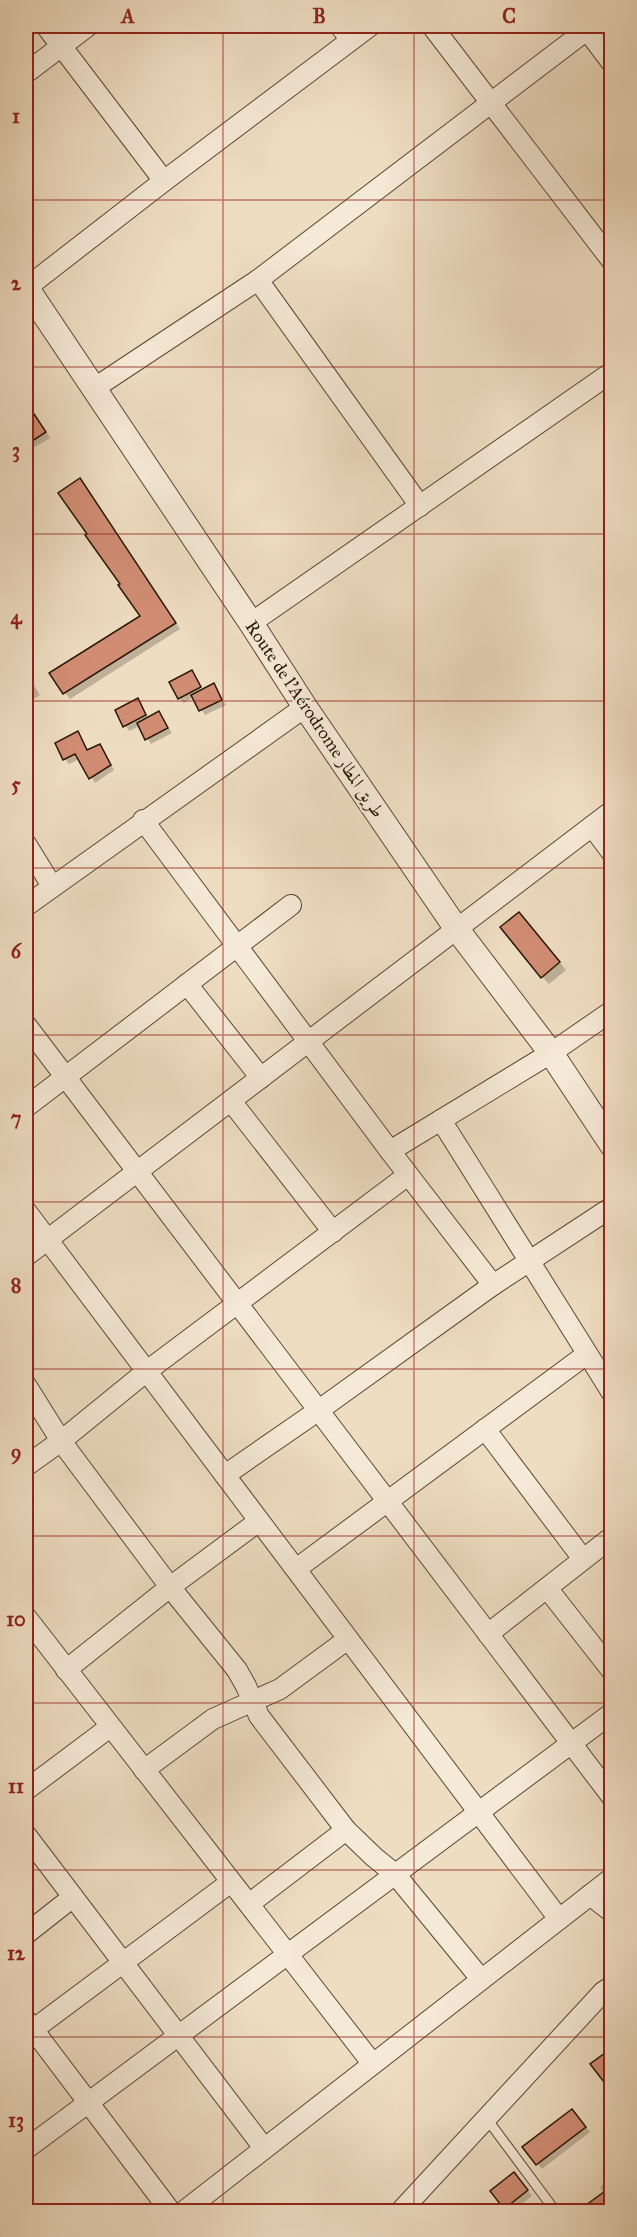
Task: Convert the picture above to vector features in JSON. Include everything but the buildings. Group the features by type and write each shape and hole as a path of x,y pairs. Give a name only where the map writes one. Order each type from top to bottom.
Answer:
{"street":[{"path":"46,26 164,181"},
{"path":"26,73 88,26"},
{"path":"27,293 346,33 370,26"},
{"path":"432,26 612,261"},
{"path":"93,389 258,280 590,28 612,63"},
{"path":"258,280 420,506"},
{"name":"Route de l'Aérodrome طريق المطار","path":"27,293 251,623 304,707 456,928 551,1053 612,1145"},
{"path":"251,623 612,372"},
{"path":"26,906 143,820 304,707"},
{"path":"26,1256 612,812"},
{"path":"143,820 493,1285"},
{"path":"592,826 612,853"},
{"path":"26,844 52,886"},
{"path":"26,1107 291,905"},
{"path":"187,984 261,1078"},
{"path":"390,1151 551,1053 612,1011"},
{"path":"26,1025 136,1173 612,1797"},
{"path":"231,1101 333,1232"},
{"path":"441,1120 612,1393"},
{"path":"26,1466 61,1441 147,1371 408,1175"},
{"path":"225,1475 493,1285 612,1207"},
{"path":"26,1211 559,1919"},
{"path":"296,1569 587,1354"},
{"path":"26,1385 61,1441 170,1587 237,1670 259,1716 346,1830 395,1874 482,1979"},
{"path":"485,1429 584,1559"},
{"path":"66,1670 170,1587 260,1521"},
{"path":"488,1634 612,1537"},
{"path":"547,1588 612,1671"},
{"path":"26,1617 32,1640 66,1670 372,2063"},
{"path":"144,1770 213,1719 280,1689 348,1639"},
{"path":"26,2149 612,1713"},
{"path":"26,1790 110,1727"},
{"path":"249,1904 346,1830"},
{"path":"26,1835 264,2148"},
{"path":"183,2211 612,1878"},
{"path":"171,2211 89,2103 28,2028 123,1962 231,1882"},
{"path":"590,1895 612,1912"},
{"path":"26,1934 73,1897"},
{"path":"400,2211 603,1992 612,1986"}],"lane":[{"path":"487,2119 556,2211"}]}
